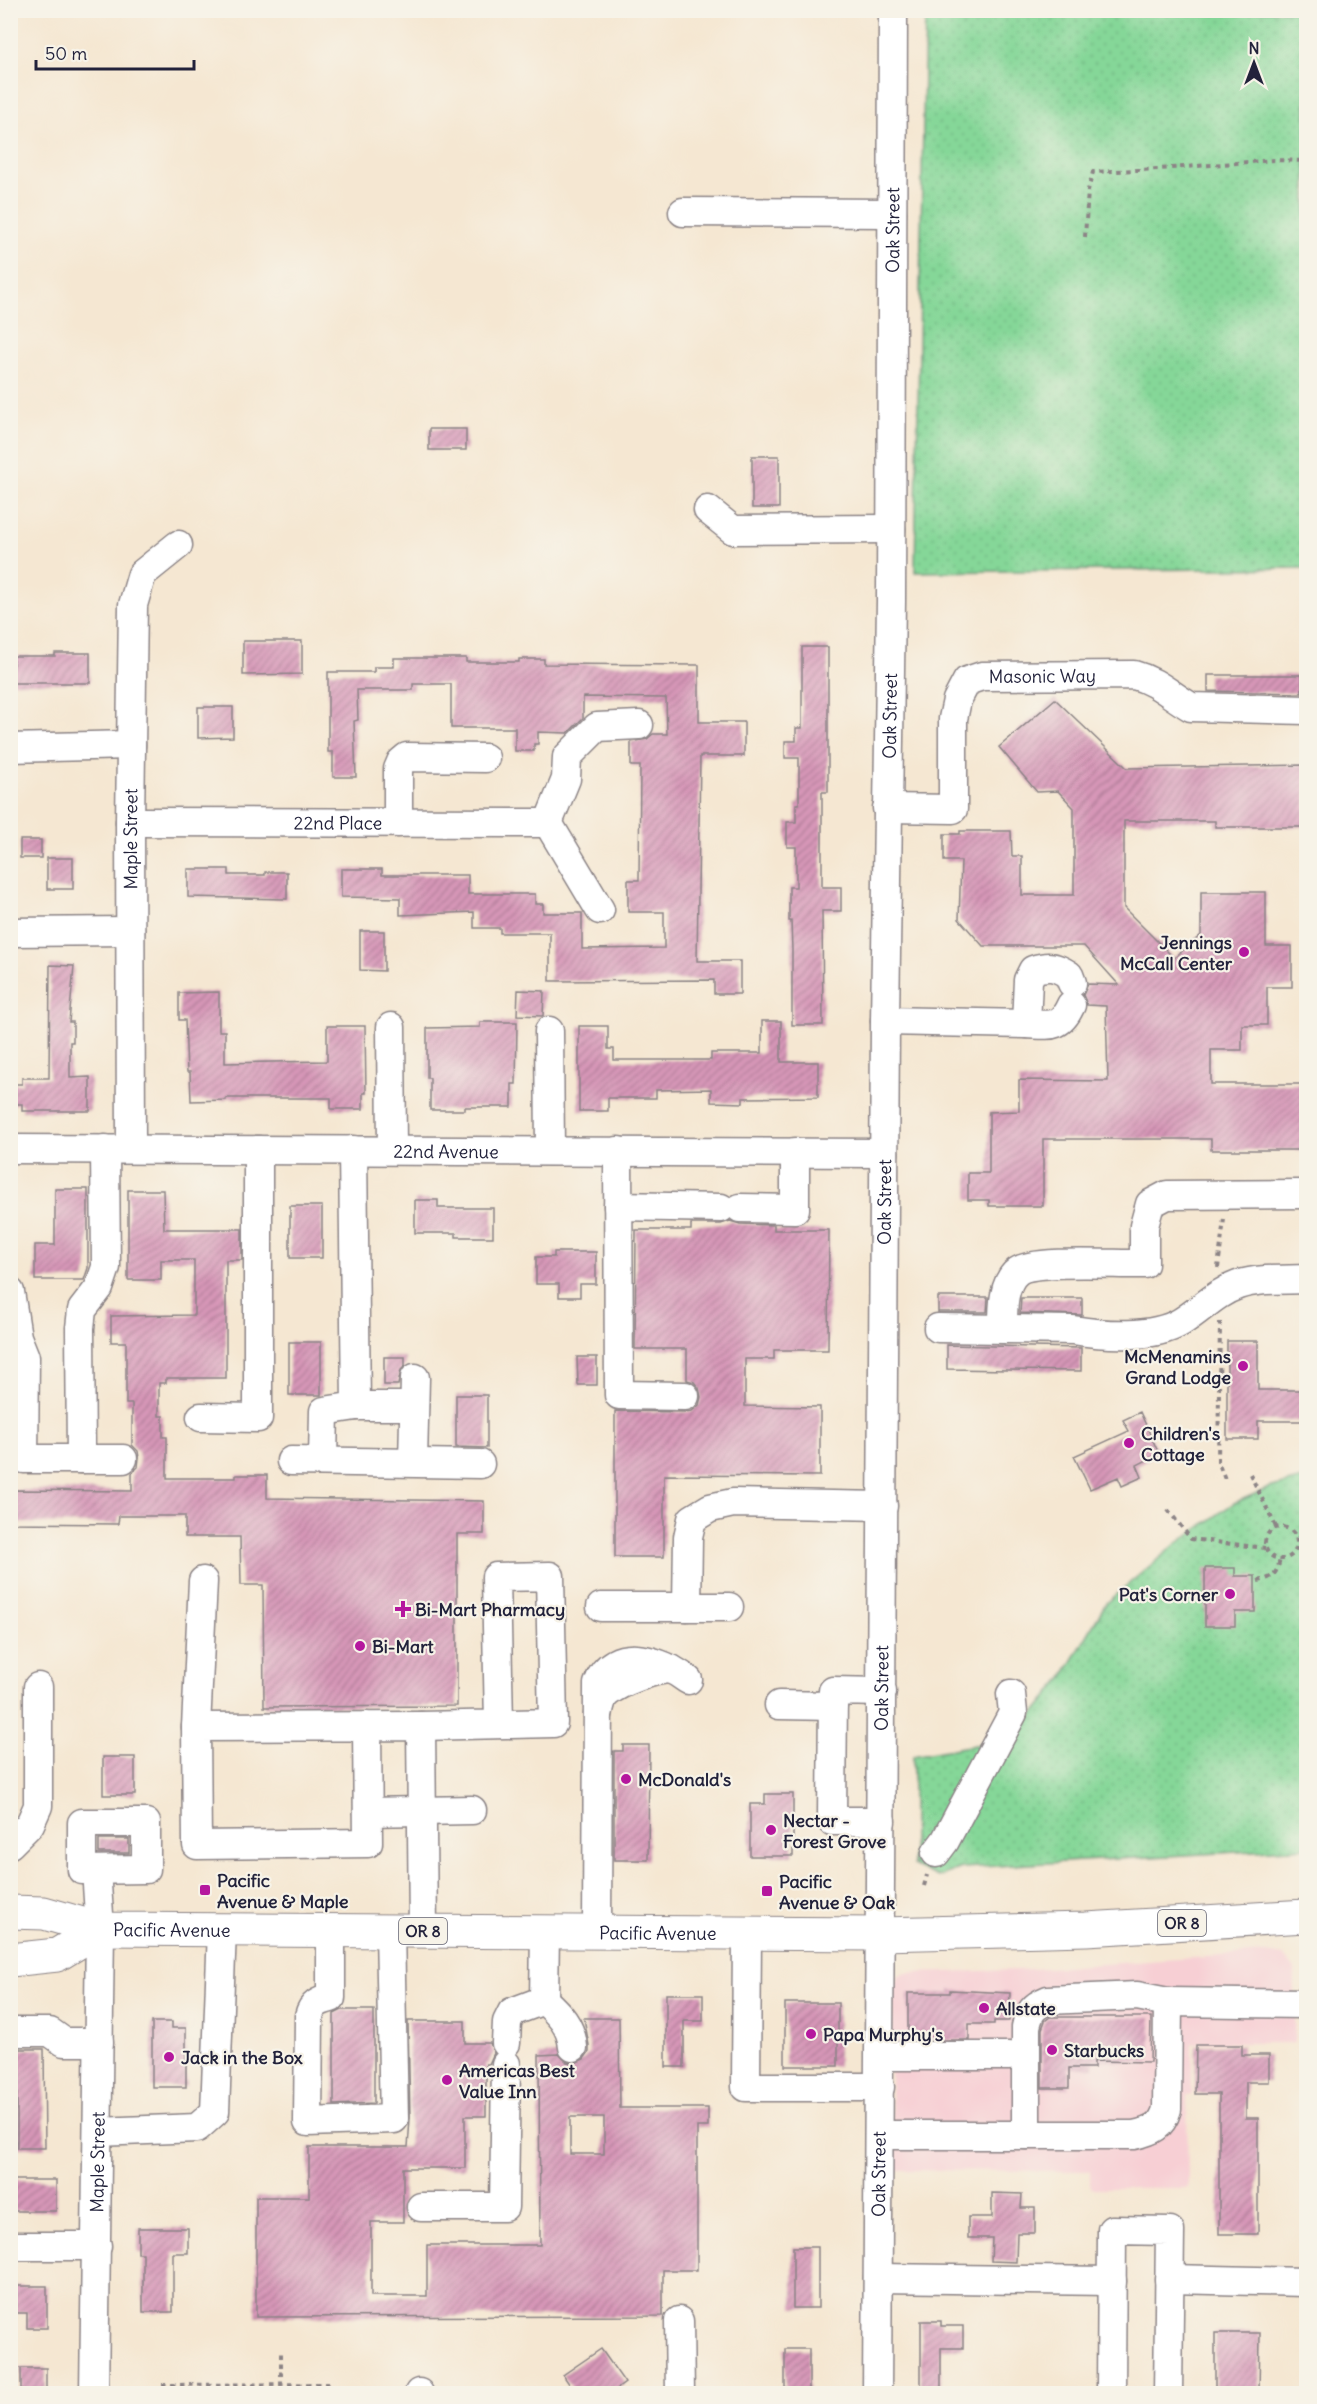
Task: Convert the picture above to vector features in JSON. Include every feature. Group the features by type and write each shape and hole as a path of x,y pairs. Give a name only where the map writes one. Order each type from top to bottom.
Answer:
{"main road":[{"name":"Pacific Avenue","path":"10,1912 44,1912 100,1929 881,1934 1086,1929 1306,1916"},
{"path":"10,1960 57,1955 100,1929"}],"street":[{"name":"Oak Street","path":"877,2394 893,10"},
{"path":"683,212 892,213"},
{"path":"708,510 733,530 891,529"},
{"name":"Maple Street","path":"81,1459 80,1328 82,1310 99,1288 106,1267 118,1149 130,931 133,605 142,574 178,545"},
{"name":"Masonic Way","path":"887,808 953,809 953,719 957,699 967,681 982,676 1134,675 1151,680 1174,698 1191,707 1306,710"},
{"path":"600,910 548,823 566,779 567,757 597,727 639,726"},
{"path":"10,748 131,745"},
{"path":"398,823 398,769 407,757 484,758"},
{"name":"22nd Place","path":"130,822 548,823"},
{"path":"10,932 130,931"},
{"path":"885,1021 1055,1025 1065,1018 1071,994 1069,975 1057,967 1042,967 1033,970 1028,980 1026,1024"},
{"path":"391,1027 392,1150"},
{"path":"549,1031 550,1151"},
{"name":"22nd Avenue","path":"10,1149 884,1152"},
{"path":"201,1418 258,1418 258,1150"},
{"path":"353,1150 356,1406"},
{"path":"618,1151 620,1395 685,1396"},
{"path":"618,1206 795,1209 795,1152"},
{"path":"1003,1329 1006,1288 1017,1272 1035,1265 1144,1264 1144,1226 1150,1204 1167,1195 1306,1194"},
{"path":"938,1328 1153,1333 1180,1323 1217,1294 1240,1284 1306,1279"},
{"path":"10,1292 17,1337 25,1357 24,1459 123,1459"},
{"path":"324,1460 324,1411 414,1392 413,1462"},
{"path":"291,1461 480,1464"},
{"path":"687,1607 688,1537 692,1519 710,1508 733,1503 883,1506"},
{"path":"196,1727 421,1726 553,1723 550,1576 496,1577 499,1724"},
{"path":"203,1581 196,1727 197,1845 368,1844 367,1726"},
{"path":"602,1607 729,1607"},
{"path":"597,1932 597,1684 606,1667 625,1659 653,1663 679,1675"},
{"path":"10,1844 30,1824 38,1806 38,1687"},
{"path":"881,1821 832,1821 833,1691 882,1692"},
{"path":"936,1853 945,1841 1013,1713 1011,1694"},
{"path":"779,1705 833,1706"},
{"path":"421,1726 423,1931"},
{"path":"368,1812 472,1810"},
{"path":"82,1823 146,1823 146,1869 96,1870 82,1870 82,1823"},
{"name":"Maple Street","path":"94,2394 100,1929 96,1870"},
{"path":"98,2132 197,2128 215,2112 222,1930"},
{"path":"331,1930 331,1998 320,2001 312,2007 309,2016 308,2122 394,2119 390,1931"},
{"path":"543,2000 546,1932"},
{"path":"747,1933 746,2087 880,2087"},
{"path":"1026,2135 1026,2027 1028,2014 1035,2005 1048,2000 1137,1996 1168,2002 1306,2004"},
{"path":"543,2000 564,2019 572,2035 573,2047"},
{"path":"421,2207 504,2207 507,2022 512,2012 543,2000"},
{"path":"879,2135 1134,2135 1156,2128 1164,2120 1167,2109 1168,2002"},
{"path":"10,2032 50,2032 64,2042 99,2042"},
{"path":"880,2056 1009,2056"},
{"path":"1111,2394 1112,2230 1170,2231 1168,2394"},
{"path":"10,2246 97,2246"},
{"path":"878,2277 1112,2281"},
{"path":"1169,2279 1306,2282"},
{"path":"679,2321 680,2394"}],"path":[{"path":"1085,237 1088,190 1093,172 1306,160"},
{"path":"1225,1194 1222,1242 1215,1285 1220,1301 1218,1461 1226,1482"},
{"path":"1250,1474 1276,1527"},
{"path":"1168,1510 1191,1539 1265,1548 1273,1557 1280,1559 1291,1555 1295,1550 1297,1538 1289,1528 1276,1527 1266,1535 1265,1548"},
{"path":"1297,1538 1306,1537"},
{"path":"1258,1581 1270,1578 1277,1572 1280,1559"},
{"path":"281,2352 281,2394"},
{"path":"162,2385 331,2384"}],"shaded area":[{"path":"1266,1953 1284,1956 1295,1969 1294,2043 1192,2043 1192,2095 1187,2095 1188,2188 1090,2188 1090,2171 893,2170 891,2085 893,1986 900,1975 1017,1970"}],"green space":[{"path":"925,11 1306,11 1306,568 915,572"},
{"path":"1306,1478 1306,1848 962,1868 938,1877 913,1865 913,1756 1014,1738 1062,1679 1106,1603 1176,1544 1234,1503 1269,1488"}],"building":[{"path":"429,429 466,429 466,450 429,450"},
{"path":"752,456 779,456 779,508 752,508"},
{"path":"243,641 302,641 302,674 243,675"},
{"path":"802,647 828,647 828,792 822,792 822,887 841,887 841,911 822,911 823,1025 792,1025 789,887 796,887 796,847 787,847 787,822 796,822 796,804 799,804 799,758 785,758 785,741 796,741 796,728 802,728"},
{"path":"55,653 90,653 90,683 13,683 13,656 55,656"},
{"path":"394,658 466,658 466,662 519,662 519,659 544,659 544,664 699,665 699,722 744,722 744,756 700,756 697,961 740,961 740,994 714,994 714,980 550,981 550,933 500,933 500,928 474,928 474,912 400,915 400,898 341,897 341,869 382,869 382,875 468,875 468,894 535,894 535,904 543,904 543,913 582,913 582,949 664,948 664,912 628,912 628,880 639,880 640,766 631,766 631,742 647,739 653,734 667,734 666,698 583,697 583,718 568,733 538,732 538,744 534,744 534,751 515,751 515,728 451,728 451,684 413,684 413,690 357,690 358,720 354,721 356,777 333,777 333,752 328,752 328,672 374,672 374,667 394,667"},
{"path":"1208,675 1302,675 1302,693 1208,691"},
{"name":"Jennings McCall Center","path":"1055,699 1127,768 1306,765 1306,827 1215,827 1215,821 1124,821 1124,908 1174,958 1201,935 1201,892 1266,892 1266,946 1292,946 1292,987 1267,987 1267,1025 1242,1025 1242,1050 1211,1050 1211,1084 1306,1084 1306,1150 1211,1150 1211,1139 1043,1139 1043,1206 989,1206 989,1200 968,1200 968,1173 989,1173 989,1112 1019,1111 1019,1080 1108,1081 1106,1006 1087,1005 1083,995 1088,984 1119,985 1084,946 983,946 959,919 961,861 944,861 944,834 960,834 960,831 1011,831 1012,856 1022,856 1022,895 1074,895 1074,808 1058,791 1037,792 999,747"},
{"path":"198,707 233,707 233,737 198,738"},
{"path":"20,840 41,840 41,858 20,858"},
{"path":"47,858 73,858 73,889 47,889"},
{"path":"188,869 229,869 229,875 265,875 265,872 287,872 287,899 188,897"},
{"path":"360,931 384,931 384,971 360,970"},
{"path":"50,965 74,966 69,1022 73,1022 73,1042 70,1042 70,1078 90,1077 90,1111 22,1111 22,1104 11,1104 11,1084 22,1084 22,1078 49,1078"},
{"path":"518,990 544,991 543,1016 517,1015"},
{"path":"219,992 219,1031 225,1031 225,1063 327,1061 327,1026 365,1026 366,1093 363,1093 363,1109 331,1109 331,1098 226,1098 226,1100 191,1101 190,1072 187,1072 185,1020 179,1020 179,993"},
{"path":"762,1021 781,1021 781,1062 818,1062 818,1097 743,1098 743,1103 711,1102 711,1089 656,1090 656,1098 608,1098 608,1111 579,1111 579,1026 608,1026 608,1049 614,1049 614,1060 711,1060 711,1053 762,1053"},
{"path":"480,1022 517,1022 516,1084 512,1084 512,1107 430,1110 430,1078 427,1078 427,1028 480,1027"},
{"path":"55,1189 88,1189 88,1268 84,1280 35,1280 35,1245 55,1245"},
{"path":"128,1190 163,1190 164,1229 242,1229 242,1260 226,1260 226,1378 166,1378 166,1383 159,1383 159,1416 163,1416 163,1437 167,1437 167,1478 236,1478 236,1475 267,1475 267,1498 484,1501 484,1534 457,1534 457,1706 264,1707 263,1585 241,1585 240,1537 185,1537 185,1516 119,1516 118,1524 10,1523 10,1490 132,1491 132,1473 138,1467 139,1458 138,1451 132,1445 132,1404 126,1404 126,1342 111,1342 111,1316 194,1315 194,1260 161,1260 161,1280 128,1280"},
{"path":"415,1200 438,1200 438,1208 493,1208 493,1237 456,1237 456,1233 415,1233"},
{"path":"290,1206 322,1206 322,1258 290,1258"},
{"path":"730,1221 740,1224 774,1225 774,1230 829,1230 828,1350 774,1350 774,1359 745,1359 745,1406 820,1407 820,1476 664,1475 664,1557 615,1557 615,1411 692,1411 699,1405 701,1397 699,1388 694,1382 687,1380 687,1349 635,1349 636,1230 691,1230 691,1224 721,1224"},
{"path":"554,1252 596,1252 596,1284 580,1284 580,1297 559,1297 559,1284 536,1284 536,1257 554,1257"},
{"path":"938,1297 988,1297 987,1312 938,1312"},
{"path":"1021,1298 1082,1298 1082,1315 1020,1313"},
{"name":"McMenamins Grand Lodge","path":"1227,1341 1258,1341 1258,1390 1306,1390 1306,1421 1258,1421 1258,1439 1227,1439"},
{"path":"289,1342 321,1342 321,1395 289,1395"},
{"path":"947,1345 1081,1348 1081,1371 947,1369"},
{"path":"384,1357 405,1357 405,1366 401,1370 398,1385 384,1385"},
{"path":"577,1357 597,1357 597,1385 578,1385"},
{"path":"456,1395 487,1395 487,1448 456,1447"},
{"name":"Children's Cottage","path":"1140,1412 1159,1454 1137,1465 1142,1477 1122,1486 1118,1477 1090,1489 1074,1456 1129,1431 1123,1420"},
{"name":"Pat's Corner","path":"1205,1568 1235,1568 1235,1576 1255,1576 1255,1612 1235,1612 1235,1626 1205,1626"},
{"name":"McDonald's","path":"623,1745 649,1745 648,1860 614,1860 614,1751 623,1751"},
{"path":"103,1757 135,1757 135,1795 103,1795"},
{"name":"Nectar - Forest Grove","path":"765,1794 793,1794 793,1856 750,1856 750,1804 765,1804"},
{"path":"99,1839 129,1839 129,1853 99,1853"},
{"path":"950,1990 1010,1993 1009,2021 994,2021 994,2024 969,2024 969,2040 908,2040 908,1993 950,1993"},
{"path":"666,1994 703,1994 703,2021 684,2021 684,2067 666,2067"},
{"name":"Papa Murphy's","path":"785,2003 838,2003 838,2066 785,2066"},
{"path":"342,2010 374,2010 374,2103 334,2105 334,2014"},
{"path":"1050,2017 1151,2017 1150,2062 1094,2061 1094,2068 1069,2068 1069,2088 1042,2088 1042,2029 1045,2021"},
{"path":"584,2018 619,2018 620,2108 708,2108 708,2127 697,2127 697,2270 663,2270 663,2316 256,2317 256,2197 309,2197 309,2147 408,2147 410,2119 408,2021 465,2021 465,2043 490,2043 494,2053 489,2064 486,2064 486,2116 465,2116 465,2168 403,2168 403,2222 371,2222 371,2296 427,2296 427,2245 540,2245 539,2055 559,2054 567,2062 575,2063 584,2059 589,2052","holes":["570,2117 604,2117 604,2154 570,2154"]},
{"name":"Jack in the Box","path":"152,2022 172,2022 172,2028 186,2028 186,2087 152,2087"},
{"path":"1196,2045 1242,2045 1242,2055 1269,2055 1269,2082 1246,2082 1246,2118 1258,2118 1258,2234 1219,2234 1219,2094 1195,2094"},
{"path":"10,2049 44,2049 45,2148 17,2148 17,2077 10,2077"},
{"path":"10,2180 56,2180 56,2211 10,2211"},
{"path":"992,2193 1022,2194 1021,2208 1035,2208 1035,2233 1017,2233 1016,2262 991,2261 992,2238 968,2238 968,2217 992,2217"},
{"path":"138,2228 188,2228 188,2253 173,2253 173,2312 143,2312 143,2253 138,2253"},
{"path":"793,2247 818,2247 818,2308 793,2308"},
{"path":"10,2286 47,2286 47,2328 27,2328 27,2313 10,2313"},
{"path":"921,2321 941,2321 941,2326 963,2326 963,2348 941,2348 941,2394 921,2394"},
{"path":"1215,2333 1260,2333 1259,2394 1215,2394"},
{"path":"601,2349 625,2383 610,2394 576,2394 563,2375"},
{"path":"785,2349 809,2349 809,2394 785,2394"},
{"path":"21,2368 46,2368 46,2392 21,2392"}],"place":[{"name":"Jennings McCall Center","path":"1244,952"},
{"name":"McMenamins Grand Lodge","path":"1243,1366"},
{"name":"Children's Cottage","path":"1129,1443"},
{"name":"Pat's Corner","path":"1230,1594"},
{"name":"Bi-Mart Pharmacy","path":"403,1609"},
{"name":"Bi-Mart","path":"360,1646"},
{"name":"McDonald's","path":"626,1779"},
{"name":"Nectar - Forest Grove","path":"771,1830"},
{"name":"Pacific Avenue & Maple","path":"205,1890"},
{"name":"Pacific Avenue & Oak","path":"767,1891"},
{"name":"Allstate","path":"984,2008"},
{"name":"Papa Murphy's","path":"811,2034"},
{"name":"Starbucks","path":"1052,2050"},
{"name":"Jack in the Box","path":"169,2057"},
{"name":"Americas Best Value Inn","path":"447,2080"}]}
